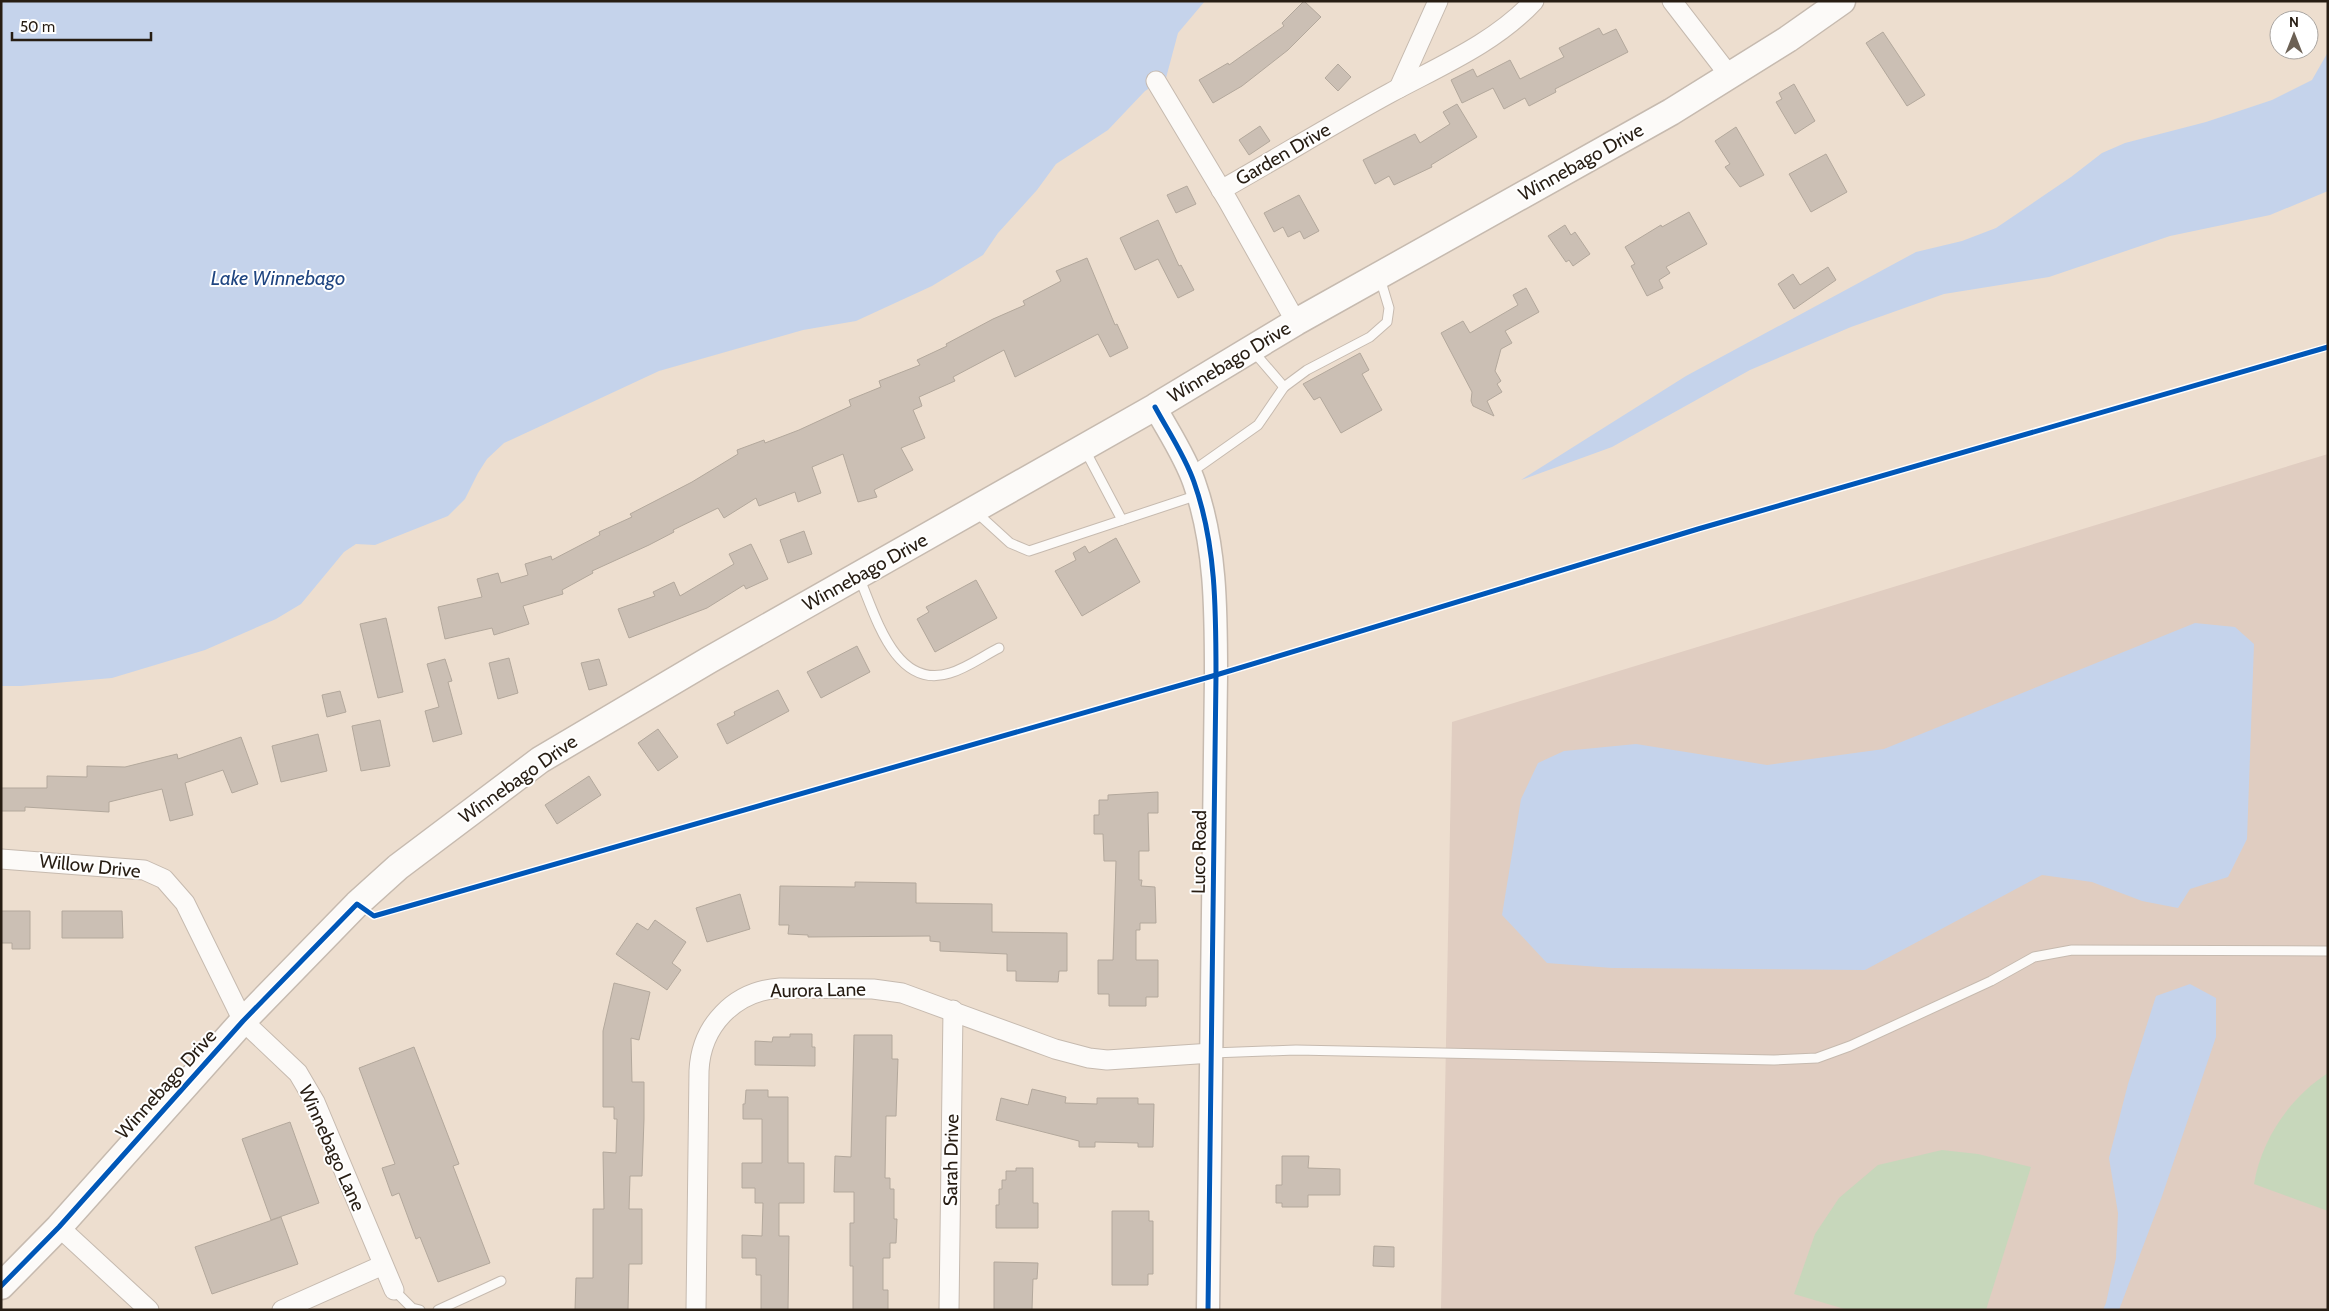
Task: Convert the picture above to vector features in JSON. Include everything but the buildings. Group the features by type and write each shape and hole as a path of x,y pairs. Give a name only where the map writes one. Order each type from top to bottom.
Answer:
{"main road":[{"name":"Winnebago Drive","path":"1,1286 58,1227 243,1021 364,898 398,867 540,760 590,729 1083,448 1296,322 1671,112 1788,39 1842,1"}],"street":[{"path":"1399,88 1438,1"},
{"name":"Garden Drive","path":"1296,322 1221,190 1399,88 1481,44 1517,20 1534,1"},
{"path":"1672,1 1729,75"},
{"path":"1156,81 1221,190"},
{"name":"Luco Road","path":"1155,406 1190,474 1198,495 1212,556 1216,625 1208,1310"},
{"name":"Willow Drive","path":"1,859 144,870 164,879 185,903 243,1021"},
{"name":"Aurora Lane","path":"696,1310 699,1066 706,1037 721,1015 734,1003 750,994 780,988 885,990 919,998 1055,1049 1089,1058 1107,1060 1212,1053"},
{"name":"Sarah Drive","path":"948,1310 952,1010"},
{"name":"Winnebago Lane","path":"243,1021 298,1073 314,1102 394,1290"},
{"path":"58,1227 149,1310"},
{"path":"282,1310 383,1265"}],"lane":[{"path":"1190,474 1258,425 1284,387 1307,370 1370,337 1387,322 1389,308 1379,275"},
{"path":"1252,349 1284,387"},
{"path":"1083,448 1122,520"},
{"path":"974,510 1010,543 1029,551 1198,495"},
{"path":"859,576 894,654 910,668 928,676 950,673 999,648"},
{"path":"1212,1053 1296,1050 1764,1060 1816,1058 1850,1046 1973,989 2034,957 2072,950 2328,950"},
{"path":"438,1310 501,1281"},
{"path":"394,1290 412,1308 420,1310"}],"shaded area":[{"path":"2328,454 2328,1310 1441,1310 1452,722"}],"green space":[{"path":"2328,1073 2328,1211 2254,1184 2263,1151 2279,1121 2301,1094"},
{"path":"1942,1150 1978,1154 2031,1167 1986,1310 1848,1310 1794,1294 1815,1234 1839,1198 1878,1165"}],"water":[{"name":"Lake Winnebago","path":"1,1 1205,1 1178,33 1166,78 1145,91 1108,130 1056,164 1037,190 998,233 983,255 932,286 856,321 803,330 659,371 504,443 487,459 465,499 448,516 375,545 356,544 344,552 301,604 276,619 205,650 112,678 1,686"},
{"path":"2328,52 2328,191 2270,215 2170,236 2049,277 1944,294 1851,327 1750,370 1612,447 1521,480 1686,376 1916,252 1962,241 1996,228 2071,177 2102,153 2125,143 2206,122 2272,100 2312,80"},
{"path":"2195,623 2235,627 2254,644 2247,839 2228,877 2190,889 2178,908 2142,901 2092,882 2042,875 1865,970 1612,968 1547,963 1502,915 1521,799 1538,763 1564,751 1636,744 1767,765 1884,749"},
{"path":"2190,984 2216,998 2216,1037 2161,1199 2119,1310 2103,1310 2116,1258 2118,1213 2109,1158 2128,1084 2156,996"}],"cycle path":[{"path":"1,1286 59,1227 243,1021 357,904 374,916 1216,675 1698,529 2328,347"},
{"path":"1155,407 1186,463 1194,482 1207,529 1215,602 1216,675 1208,1310"}]}
